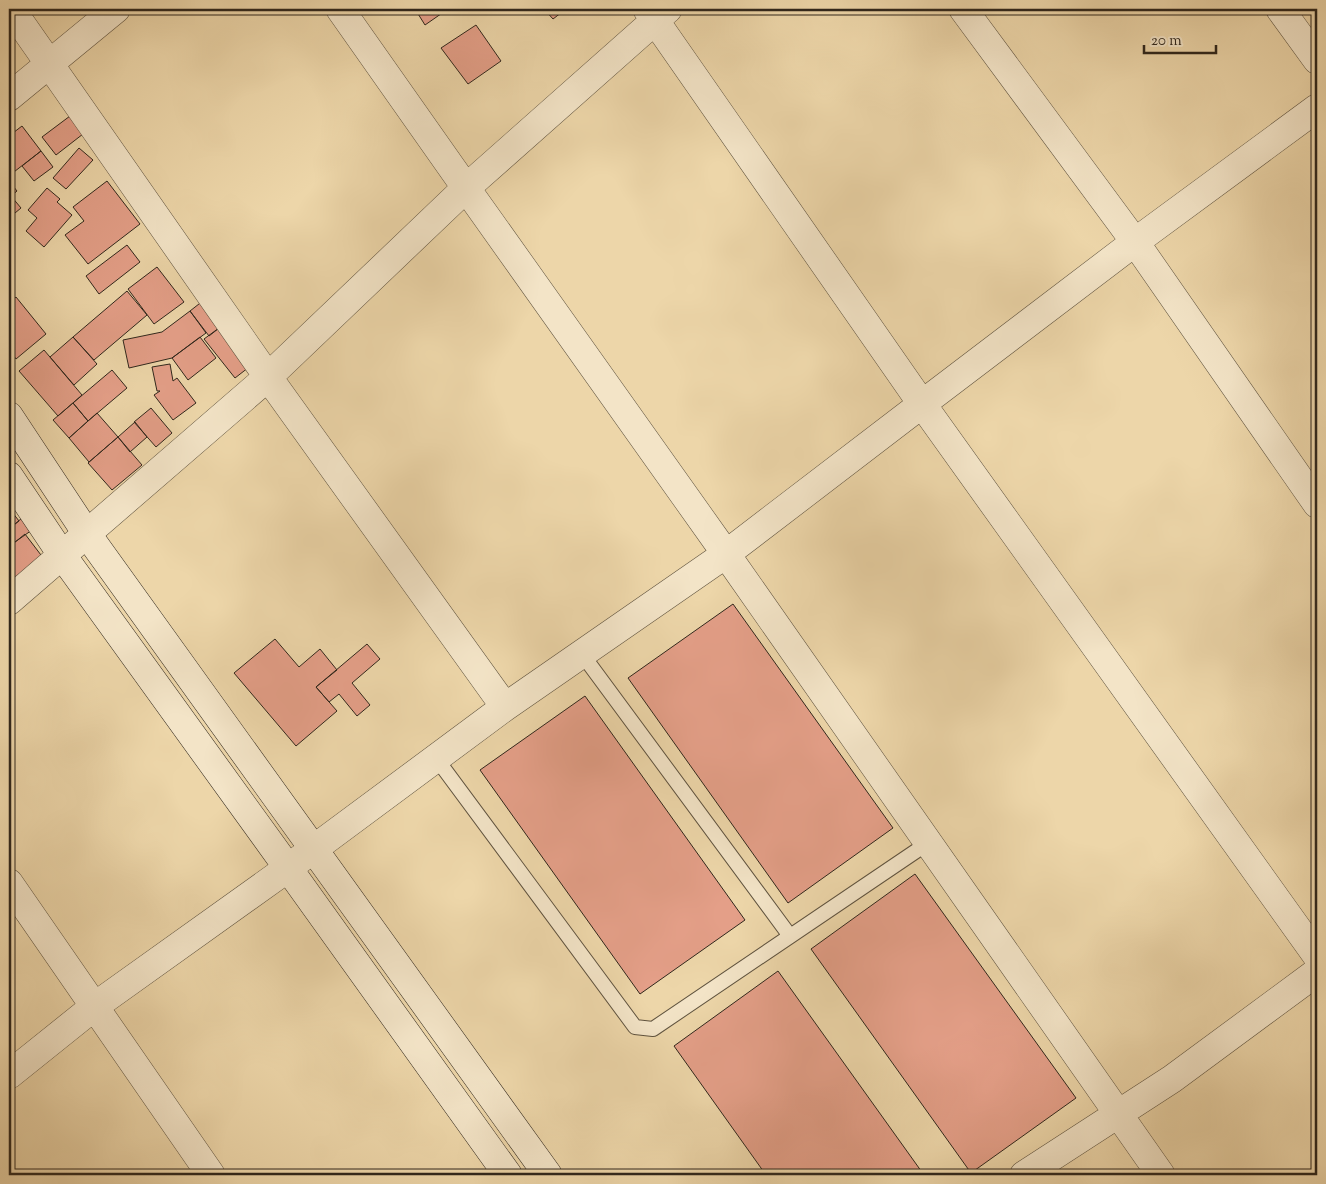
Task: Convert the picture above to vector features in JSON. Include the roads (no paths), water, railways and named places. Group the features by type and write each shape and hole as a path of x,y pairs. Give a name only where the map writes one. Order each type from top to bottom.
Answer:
{"street":[{"path":"11,9 268,377 505,706"},
{"path":"9,97 116,9"},
{"path":"340,9 726,554 1161,1175"},
{"path":"963,9 1135,242 1317,504"},
{"path":"1280,9 1317,60"},
{"path":"9,601 268,377 466,188 656,12 922,404 1317,956"},
{"path":"9,1075 95,1006 288,868 505,706 726,554 1135,242 1317,108"},
{"path":"9,416 87,534 548,1175"},
{"path":"9,476 62,554 508,1175"},
{"path":"9,883 212,1175"},
{"path":"1024,1175 1172,1080 1317,972"}],"lane":[{"path":"582,654 790,936"},
{"path":"436,758 635,1027 653,1029 928,843"}]}
